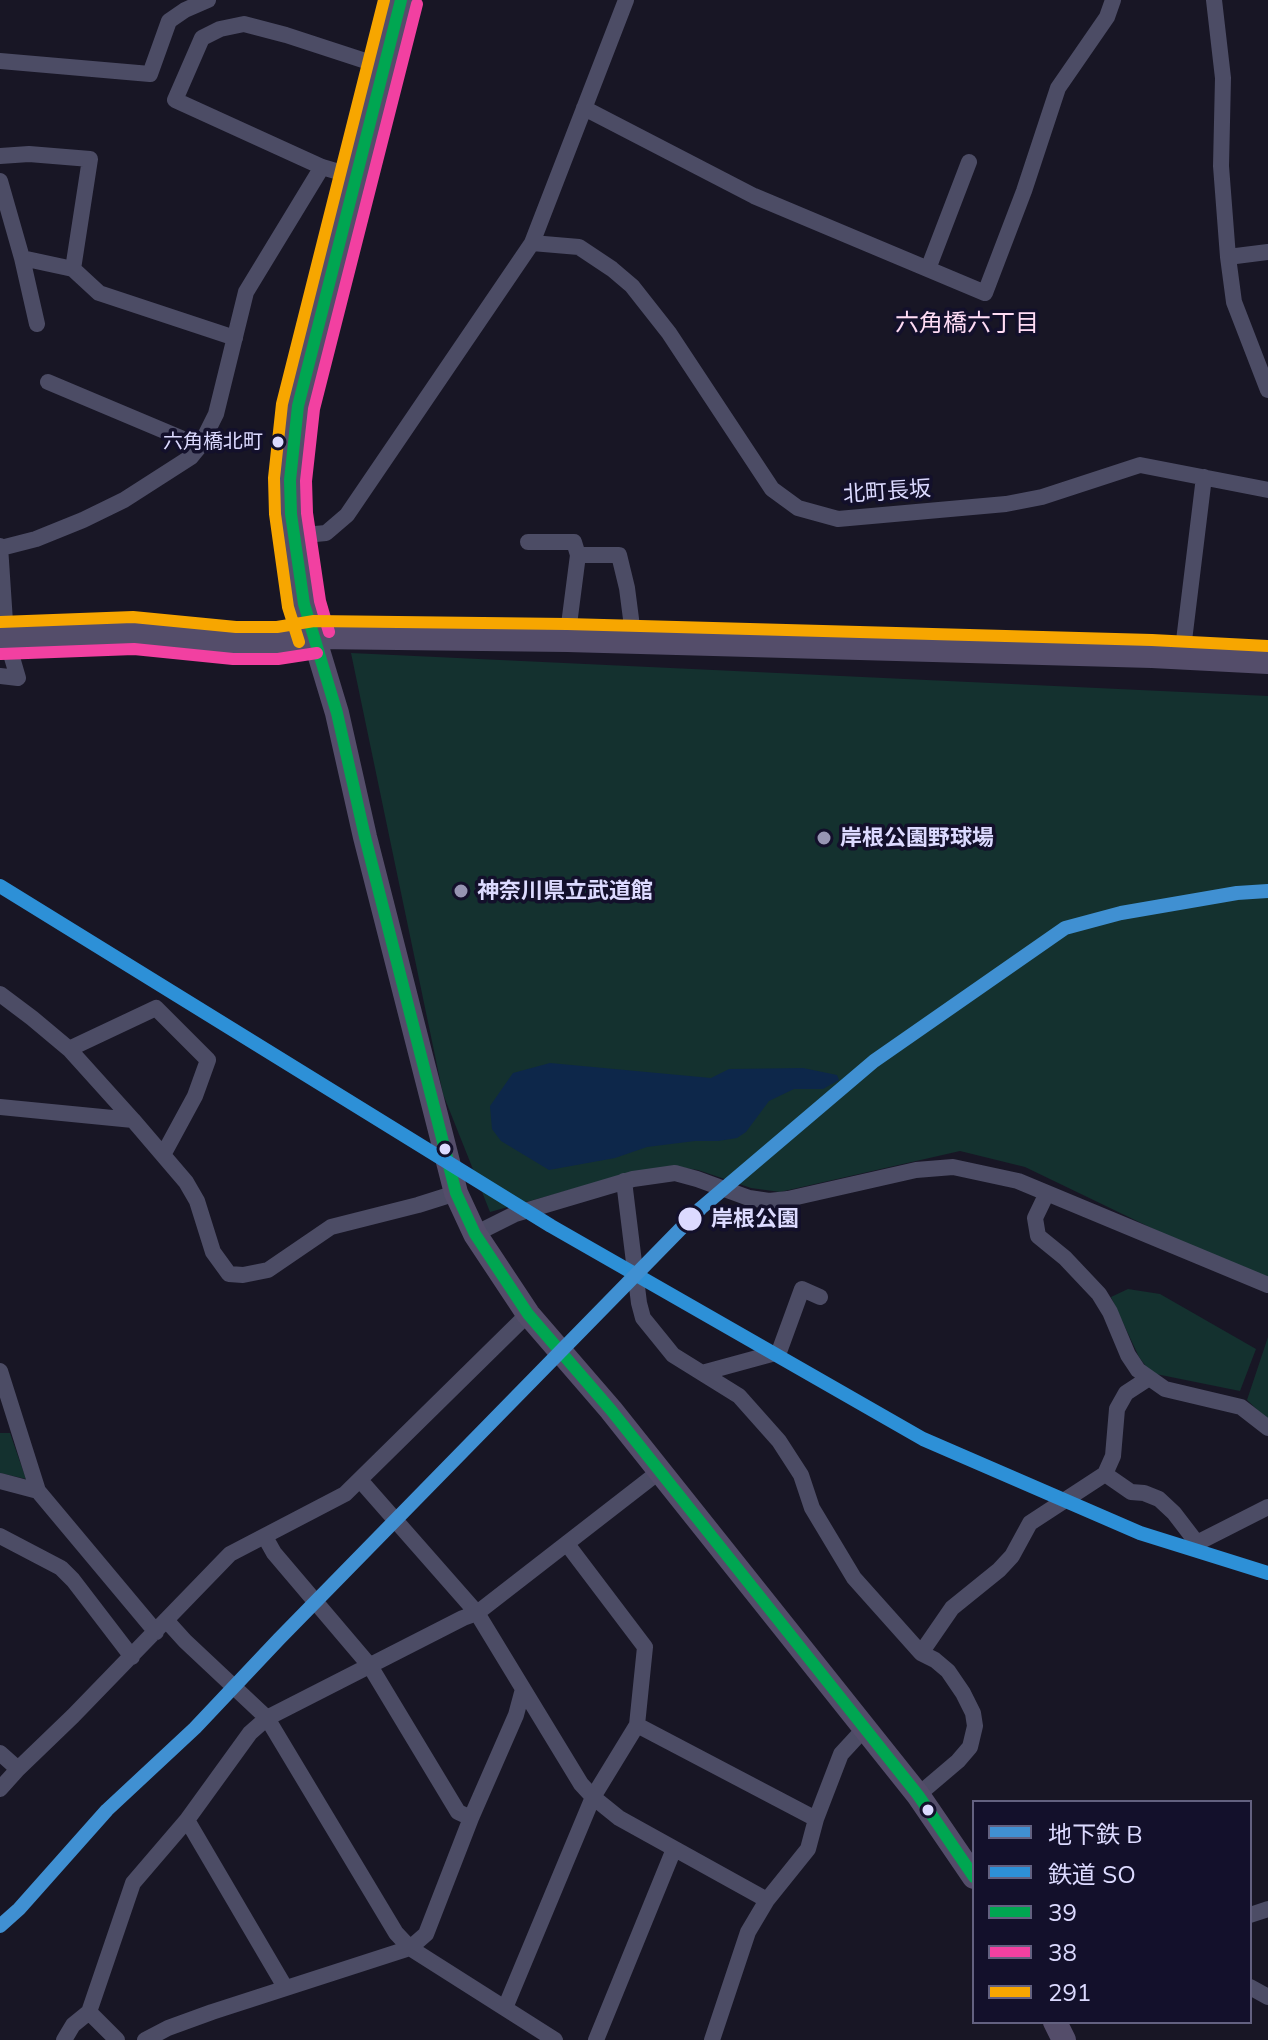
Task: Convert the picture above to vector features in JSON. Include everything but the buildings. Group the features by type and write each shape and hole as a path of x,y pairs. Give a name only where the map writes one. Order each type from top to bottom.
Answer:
{"main road":[{"path":"401,0 298,406 290,480 291,514 304,604 337,713 456,1193 475,1234 528,1314 611,1410 865,1728 918,1795 972,1874"},
{"path":"3,638 134,633 223,642 278,643 314,637 567,640 1268,662"}],"street":[{"path":"0,61 150,74 169,21 208,0"},
{"path":"294,536 326,533 347,515 532,243 626,0"},
{"path":"584,108 754,196 985,293 1024,191 1058,88 1107,17 1113,0"},
{"path":"1214,0 1223,78 1221,166 1228,257 1237,310 1268,390"},
{"path":"356,177 322,167 175,100 202,38 220,29 244,24 384,67"},
{"path":"0,156 29,154 90,159 73,269"},
{"path":"928,269 969,162"},
{"path":"0,676 18,678 3,638 1,547 36,539 83,520 124,500 197,456 216,414 246,292 322,167"},
{"path":"0,181 37,324"},
{"name":"北町長坂","path":"532,243 579,247 632,286 669,333 772,489 798,508 838,519 1006,504 1042,497 1140,465 1268,490"},
{"path":"1228,257 1268,252"},
{"path":"22,258 73,269 99,293 235,338"},
{"path":"48,382 197,456"},
{"path":"1182,657 1204,477"},
{"path":"528,542 574,542 578,555 567,640"},
{"path":"578,555 619,555 634,642"},
{"path":"0,994 69,1049 186,1182 197,1201 213,1252 229,1274 243,1275 268,1270 331,1227 456,1193"},
{"path":"69,1049 156,1008 208,1060 195,1096 163,1155"},
{"path":"0,1107 133,1120"},
{"path":"475,1234 515,1214 624,1181 675,1173 734,1194 769,1201 916,1170 949,1167 1018,1181 1268,1285"},
{"path":"624,1181 643,1318 673,1355 739,1396 779,1441 801,1475 812,1508 854,1578 921,1653 948,1671 973,1713 975,1726 970,1747 918,1795"},
{"path":"1047,1193 1035,1218 1038,1236 1065,1258 1099,1294 1138,1370 1165,1389 1241,1407 1268,1428"},
{"path":"702,1373 779,1352 802,1289 820,1297"},
{"path":"0,1789 230,1554 345,1494 528,1314"},
{"path":"0,1371 38,1491 161,1626 185,1641 267,1718 396,1933 410,1948 555,2040"},
{"path":"921,1653 952,1608 1012,1556 1030,1523 1105,1474 1113,1456 1117,1409 1126,1393 1149,1378"},
{"path":"64,2040 73,2025 89,2012 133,1883 187,1820 250,1733 267,1718 477,1613 660,1471"},
{"path":"1105,1474 1131,1492 1159,1499 1197,1543 1268,1507"},
{"path":"360,1480 477,1613 581,1784 593,1797 619,1818 767,1900"},
{"path":"0,1481 38,1491"},
{"path":"0,1536 61,1568 132,1657"},
{"path":"265,1537 274,1553 370,1666 458,1812 471,1818"},
{"path":"505,2008 593,1797 637,1725 645,1647 567,1544"},
{"path":"145,2040 168,2028 285,1987 410,1948 426,1934 471,1818 516,1715 523,1689"},
{"path":"637,1725 816,1819"},
{"path":"712,2040 748,1932 767,1900 808,1849 841,1754 865,1728"},
{"path":"0,1753 18,1769"},
{"path":"187,1820 285,1987"},
{"path":"596,2040 674,1849"},
{"path":"89,2012 117,2040"}],"green space":[{"name":"岸根公園","path":"351,653 1268,696 1268,1277 1166,1235 1025,1167 960,1151 780,1192 751,1188 698,1170 672,1166 638,1171 490,1212 443,1094"},
{"path":"1128,1289 1160,1294 1256,1349 1240,1391 1151,1373 1139,1357 1111,1297"},
{"path":"1268,1337 1268,1420 1247,1400"},
{"path":"0,1433 10,1433 26,1479 0,1473"}],"water":[{"path":"550,1063 711,1078 729,1069 803,1068 837,1075 839,1080 823,1089 794,1089 769,1101 746,1132 737,1138 647,1147 615,1158 549,1170 501,1141 492,1129 490,1106 513,1073"}],"metro line":[{"name":"B","path":"0,1926 19,1909 107,1810 195,1728 701,1208 874,1061 1065,928 1121,913 1237,893 1268,891"}],"rail line":[{"name":"SO","path":"0,886 551,1226 923,1439 1140,1533 1268,1573"}],"transit line":[{"name":"291","path":"299,642 288,607 275,514 274,478 282,404 384,0"},
{"name":"39","path":"401,0 298,406 290,480 291,514 304,604 337,713 365,837 456,1193 475,1234 528,1314 611,1410 918,1795 972,1874"},
{"name":"38","path":"329,632 320,601 307,513 306,481 314,409 417,4"},
{"name":"291","path":"0,622 133,617 236,627 277,627 314,621 567,624 1268,646"},
{"name":"38","path":"1,654 134,649 233,659 278,659 317,653"}],"place":[{"name":"六角橋北町","path":"278,442"},
{"name":"岸根公園野球場","path":"824,838"},
{"name":"神奈川県立武道館","path":"461,891"},
{"name":"岸根公園","path":"690,1219"}],"district":[{"name":"六角橋六丁目","path":"967,324"}]}
